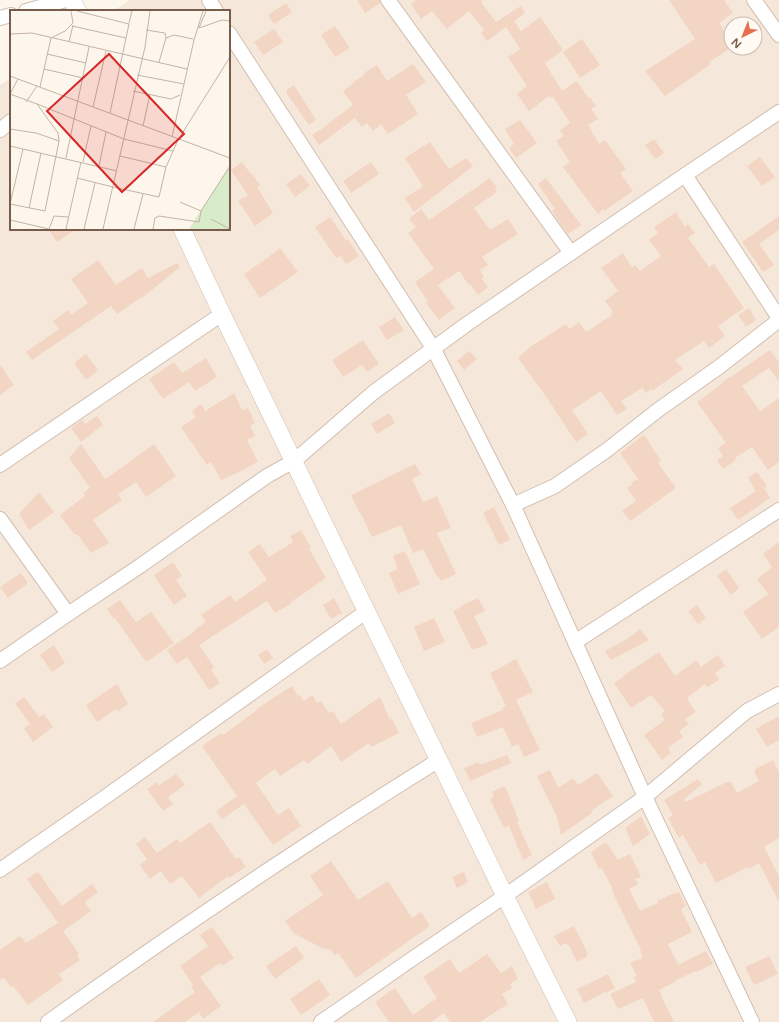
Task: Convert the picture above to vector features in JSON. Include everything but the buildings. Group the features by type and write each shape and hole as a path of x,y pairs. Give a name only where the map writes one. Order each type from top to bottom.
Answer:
{"street":[{"path":"30,10 66,0"},
{"path":"72,0 77,10"},
{"path":"209,0 215,10"},
{"path":"388,0 571,253"},
{"path":"754,0 779,35"},
{"path":"0,18 10,15"},
{"path":"230,35 433,348 513,506 645,796 752,1022"},
{"path":"0,661 140,566 268,476 294,461 374,392 467,324 779,112"},
{"path":"0,130 10,122"},
{"path":"513,506 555,486 607,450 658,410 719,367 779,319 685,175"},
{"path":"182,230 505,896 568,1022"},
{"path":"0,465 222,314"},
{"path":"575,642 779,510"},
{"path":"0,519 68,614"},
{"path":"0,870 367,611"},
{"path":"328,1020 645,796 747,711 779,694"},
{"path":"48,1022 98,986 306,845 439,760"}],"shaded area":[{"path":"130,0 779,0 779,1022 0,1022 0,85 10,79 10,230 230,230 230,10 115,10"}]}
